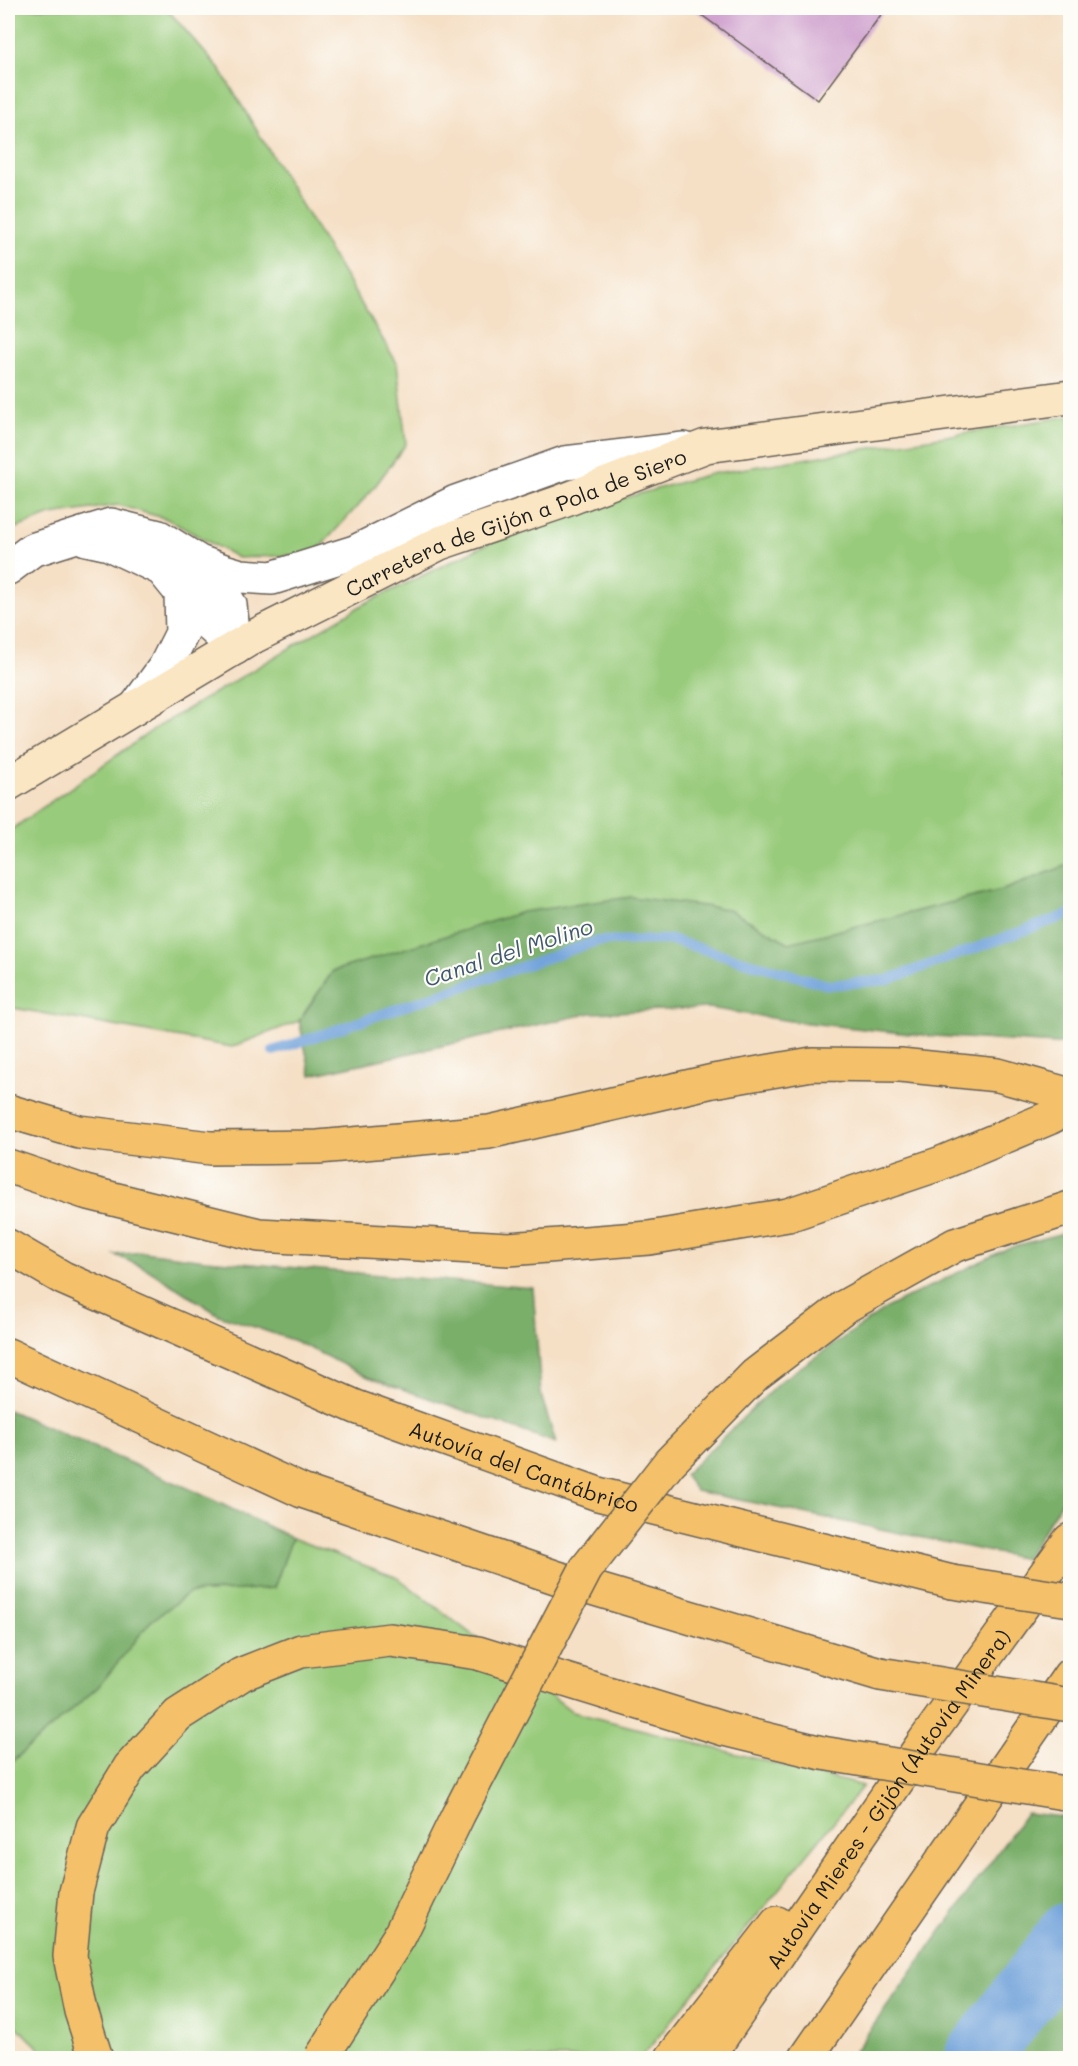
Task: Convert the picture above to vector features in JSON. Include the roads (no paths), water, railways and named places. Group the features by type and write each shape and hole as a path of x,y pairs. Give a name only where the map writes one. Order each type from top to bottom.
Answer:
{"highway":[{"path":"8,1111 79,1132 210,1148 318,1147 489,1132 712,1081 812,1064 900,1065 998,1075 1071,1095"},
{"path":"8,1166 85,1192 259,1235 509,1249 649,1238 788,1215 939,1164 1071,1107"},
{"path":"321,2058 399,1937 463,1804 586,1569 669,1464 754,1375 844,1307 955,1245 1071,1208"},
{"name":"Autovía del Cantábrico","path":"8,1246 63,1278 356,1407 598,1494 952,1582 1071,1600"},
{"path":"8,1355 302,1491 558,1578 880,1674 1071,1705"},
{"name":"Autovía Mieres - Gijón (Autovía Minera)","path":"707,2058 924,1742 1071,1540"},
{"path":"96,2058 81,2011 70,1956 76,1892 93,1827 130,1767 178,1715 242,1674 301,1651 390,1640 478,1653 724,1729 822,1753 1071,1794"},
{"path":"806,2058 1071,1676"},
{"path":"672,2058 749,1957 924,1742"}],"street":[{"name":"Carretera de Gijón a Pola de Siero","path":"8,784 235,648 440,543 558,503 706,446 1071,397"},
{"path":"8,568 32,550 111,525 159,537 199,561 241,576 272,578 355,552 456,502 566,463 706,446"},
{"path":"76,536 109,544 162,569 181,594 235,648"},
{"path":"199,561 230,605 235,648"},
{"path":"135,708 165,667 182,633 181,594"}],"waterway":[{"name":"Canal del Molino","path":"273,1051 597,941 671,940 828,985 887,980 1070,914"},
{"path":"977,2058 1070,1935"}]}
